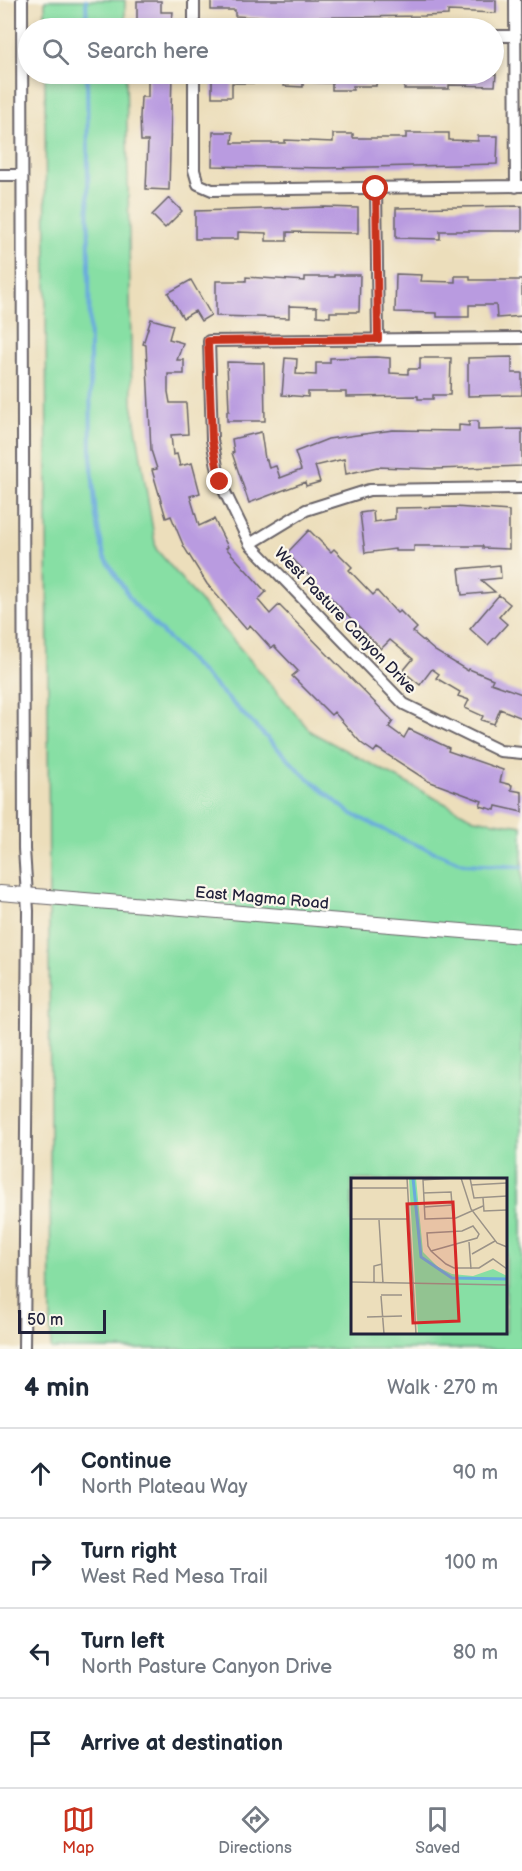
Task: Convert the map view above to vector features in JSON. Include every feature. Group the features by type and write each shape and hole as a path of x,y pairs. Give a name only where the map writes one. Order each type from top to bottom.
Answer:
{"street":[{"path":"22,0 22,18"},
{"path":"194,0 194,18"},
{"path":"194,84 194,170 198,184 212,190 519,187 515,0"},
{"path":"504,36 516,36"},
{"path":"22,84 24,849 28,894 24,1349"},
{"path":"0,175 22,175"},
{"path":"376,189 378,339 522,338"},
{"name":"West Pasture Canyon Drive","path":"378,339 208,341 212,440 220,482 250,544 404,704 500,751 522,753"},
{"path":"250,544 306,510 369,490 522,488"},
{"name":"East Magma Road","path":"0,893 522,936"}],"green space":[{"path":"45,0 125,0 125,18 45,18"},
{"path":"45,84 126,84 132,403 156,549 311,732 474,819 522,826 522,1349 51,1349"}],"building":[{"path":"211,0 496,0 496,13 448,11 448,15 424,16 269,18 235,16 235,10 211,10"},
{"path":"137,1 161,1 161,12 173,12 172,18 137,18"},
{"path":"148,84 172,84 169,190 146,189 148,141 141,141 140,117 141,97 148,97"},
{"path":"212,84 232,84 232,97 212,97"},
{"path":"284,84 303,84 303,87 284,86"},
{"path":"332,84 376,84 376,86 353,86 353,90 332,90"},
{"path":"404,84 495,84 495,86 449,85 449,89 404,89"},
{"path":"213,132 233,132 232,143 285,143 285,140 333,142 333,134 353,134 353,138 406,138 406,133 449,133 449,140 478,141 478,136 498,136 497,164 328,168 212,166"},
{"path":"169,198 182,211 165,228 152,215"},
{"path":"522,206 522,231 440,231 440,239 396,238 396,208"},
{"path":"358,208 358,233 287,232 287,241 266,241 266,233 238,232 238,239 195,239 195,211"},
{"path":"396,274 422,275 421,281 455,282 455,276 470,276 470,280 522,280 522,316 497,318 496,305 469,305 469,317 437,317 437,313 395,312"},
{"path":"334,275 360,275 359,312 330,312 330,317 317,316 317,307 289,306 289,318 216,316 216,281 246,281 246,277 305,281 305,277 334,277"},
{"path":"191,280 211,315 201,321 195,311 183,318 168,293"},
{"path":"151,319 173,325 169,339 183,343 177,360 184,360 184,374 168,374 168,392 170,403 186,403 188,434 171,435 173,455 177,454 180,466 192,463 200,493 190,496 199,526 214,519 228,547 226,548 266,592 258,600 270,614 279,605 393,721 389,727 404,738 409,729 449,748 448,751 503,770 500,782 512,785 511,790 522,792 522,812 496,806 495,810 480,806 482,801 428,781 377,748 374,752 361,743 334,712 331,715 292,676 298,671 274,646 271,648 250,625 246,629 207,584 184,547 171,516 166,518 152,470 157,469 151,450 146,345 143,344"},
{"path":"512,357 512,373 522,373 522,395 468,396 468,358"},
{"path":"285,358 297,359 296,374 316,375 316,363 330,363 330,358 390,358 390,373 408,374 408,369 420,369 420,358 451,358 450,395 433,395 433,399 418,399 418,396 346,397 346,392 308,392 308,397 282,395"},
{"path":"227,362 264,363 265,421 227,421 227,411 229,411"},
{"path":"469,421 478,421 478,430 522,429 522,466 436,469 377,467 346,474 344,459 315,466 320,482 306,486 305,482 249,503 232,453 234,452 232,439 261,432 265,459 269,468 276,466 280,478 301,470 295,452 328,439 393,430 459,431 459,425 469,426"},
{"path":"455,507 509,511 509,549 483,548 483,546 414,546 414,551 395,551 395,549 365,553 360,513 373,511 374,522 395,519 395,508"},
{"path":"309,530 331,552 334,549 352,567 349,570 373,595 377,591 397,613 400,611 417,628 413,632 435,651 468,671 469,669 493,679 491,683 522,694 522,718 500,709 494,724 481,720 483,716 465,708 469,700 458,696 460,692 436,678 439,674 432,669 420,685 403,671 413,659 390,640 381,649 287,553"},
{"path":"500,565 501,578 481,580 495,592 462,595 459,569"},
{"path":"499,595 510,604 499,617 507,624 488,645 470,629"}],"waterway":[{"path":"86,0 87,18"},
{"path":"87,84 91,456 96,517 104,556 133,603 303,774 350,813 407,841 465,864 522,867"}],"route":[{"path":"220,482 212,440 208,341 378,339 376,189"}]}
